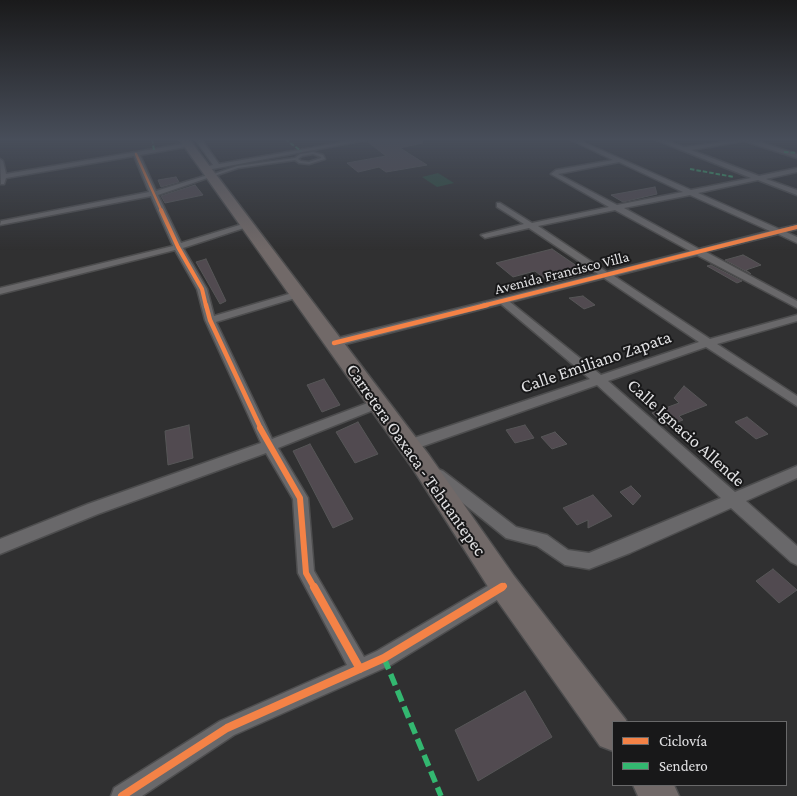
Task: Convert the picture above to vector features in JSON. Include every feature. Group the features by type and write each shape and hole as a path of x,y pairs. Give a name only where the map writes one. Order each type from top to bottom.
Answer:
{"main road":[{"name":"Carretera Oaxaca - Tehuantepec","path":"216,176 298,294 414,454 504,586 612,732"}],"street":[{"path":"146,176 178,247 202,288 210,320 270,446 300,498 306,573 360,669"},
{"path":"0,223 153,193 195,183 204,176"},
{"path":"558,176 797,305"},
{"path":"656,176 797,240"},
{"path":"734,176 736,182"},
{"path":"752,176 797,194"},
{"path":"485,235 771,176"},
{"path":"500,205 797,402"},
{"path":"0,291 178,247 249,225"},
{"name":"Avenida Francisco Villa","path":"334,343 797,227"},
{"path":"210,320 298,294"},
{"name":"Calle Ignacio Allende","path":"503,301 598,379 797,556"},
{"name":"Calle Emiliano Zapata","path":"414,454 598,379 707,343 797,318"},
{"path":"0,547 92,509 270,446 377,404"},
{"path":"414,454 512,533 541,540 565,557 590,561 797,472"},
{"path":"122,796 227,728 384,658 504,586"}],"green space":[{"path":"443,176 454,183 437,187 422,177"}],"building":[{"path":"176,177 179,182 161,187 158,180"},
{"path":"195,185 203,195 165,203 161,196"},
{"path":"655,187 657,194 623,202 611,195"},
{"path":"552,249 587,273 550,283 535,271 513,277 496,263"},
{"path":"743,255 761,265 746,270 751,274 725,260"},
{"path":"206,259 226,301 220,304 196,262"},
{"path":"711,265 742,281 737,283 707,266"},
{"path":"583,296 595,305 584,309 569,298"},
{"path":"324,379 340,405 322,412 307,385"},
{"path":"684,386 707,405 679,416 683,420 667,426 652,413 679,403 674,398"},
{"path":"747,417 768,434 756,439 735,422"},
{"path":"358,422 378,454 355,463 336,432"},
{"path":"189,425 193,458 168,465 165,431"},
{"path":"525,425 534,438 515,443 506,430"},
{"path":"555,432 567,444 552,449 541,437"},
{"path":"310,444 353,519 333,528 293,451"},
{"path":"631,486 641,496 633,505 620,492"},
{"path":"593,495 612,516 588,528 588,520 577,525 563,508"},
{"path":"773,569 797,590 779,603 756,581"},
{"path":"525,691 552,737 478,781 455,730"}],"marked path":[{"path":"729,176 734,177"},
{"path":"384,658 441,796"}],"cycle path":[{"path":"146,176 178,247 202,289 210,320 269,446 300,498 306,573 360,669"},
{"path":"334,343 797,227"},
{"path":"122,796 227,728 384,658 504,586"}]}
